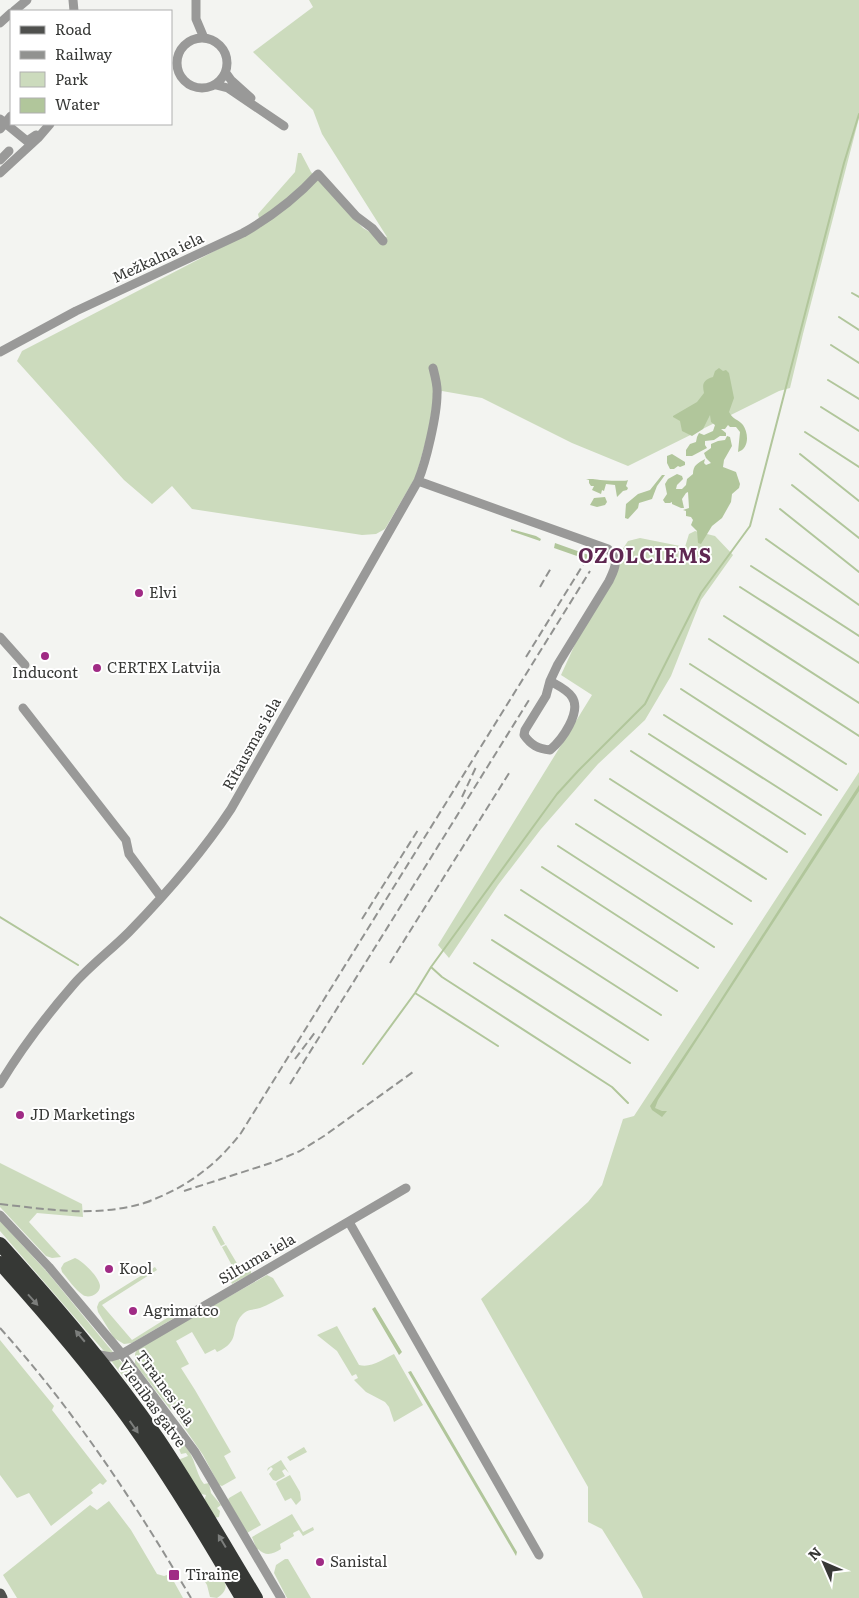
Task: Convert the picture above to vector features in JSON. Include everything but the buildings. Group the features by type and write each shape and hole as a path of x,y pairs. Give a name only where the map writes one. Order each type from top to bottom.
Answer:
{"highway":[{"name":"Vienības gatve","path":"0,1244 95,1354 157,1437 256,1598"},
{"name":"Vienības gatve","path":"0,1263 41,1308 126,1415 242,1598"}],"main road":[{"path":"0,1594 2,1598"}],"street":[{"path":"15,10 27,0"},
{"path":"196,0 196,20 204,38"},
{"path":"0,23 10,15"},
{"path":"216,85 226,73 228,60 222,47 217,42 204,38 192,40 183,47 175,70 185,82 191,86 203,89 216,85 228,88 284,126 231,80 226,73"},
{"path":"4,122 28,141 43,131"},
{"path":"0,173 38,138 49,125"},
{"path":"0,160 9,151"},
{"name":"Mežkalna iela","path":"0,352 76,311 243,233 288,202 318,174 356,216 372,228 383,241"},
{"name":"Rītausmas iela","path":"0,1084 22,1050 76,982 130,931 208,841 231,809 418,481 422,472 438,394 432,368"},
{"path":"418,481 608,549 614,555 616,566 609,581 558,664 550,681 546,696 525,730 524,735 529,742 539,749 550,750 557,744 575,714 575,702 571,694 550,681"},
{"path":"0,637 25,665"},
{"path":"23,708 126,840 129,854 161,896"},
{"name":"Siltuma iela","path":"122,1354 406,1188"},
{"name":"Tīraines iela","path":"0,1215 49,1268 122,1354 195,1452 281,1598"},
{"path":"349,1222 539,1556"},
{"path":"95,1354 111,1357 122,1354"}],"green space":[{"path":"309,0 859,0 859,118 790,388 779,391 628,466 572,443 482,398 442,391 434,395 428,433 416,476 385,529 376,534 362,535 192,509 172,486 152,504 124,480 17,361 22,351 261,227 258,214 295,172 298,153 301,153 311,172 363,228 375,235 387,237 322,134 313,110 253,52 313,7"},
{"path":"695,531 715,536 733,555 701,600 671,676 645,720 598,764 541,829 498,885 449,958 438,945 592,695 561,675 576,642 619,563 620,553 628,541 640,538 685,547 689,534"},
{"path":"859,772 859,1598 643,1598 640,1590 602,1529 588,1522 588,1487 481,1299 588,1202 602,1185 623,1119 634,1116"},
{"path":"0,1163 82,1204 83,1217 37,1213 29,1222 61,1257 52,1258 46,1256 0,1207"},
{"path":"0,1221 48,1273 140,1385 134,1391 103,1350 0,1231"},
{"path":"215,1226 225,1244 221,1246 212,1229"},
{"path":"226,1245 241,1270 247,1267 251,1270 251,1274 232,1284 230,1279 236,1273 222,1247"},
{"path":"75,1258 82,1262 97,1279 100,1289 94,1295 85,1296 80,1293 62,1272 61,1268 64,1263"},
{"path":"155,1267 157,1270 102,1305 132,1340 175,1313 174,1308 179,1309 181,1314 132,1343 124,1344 114,1338 98,1312 99,1302"},
{"path":"267,1275 273,1278 284,1296 263,1307 244,1313 238,1320 230,1344 225,1348 217,1352 215,1349 205,1354 192,1332 176,1341 189,1364 181,1368 231,1452 224,1456 236,1478 222,1486 219,1485 203,1455 179,1420 187,1416 170,1409 135,1364 135,1354 137,1349"},
{"path":"337,1326 359,1365 372,1364 394,1354 423,1405 394,1422 389,1407 385,1402 366,1392 354,1380 358,1378 356,1374 352,1376 337,1351 317,1335"},
{"path":"0,1340 54,1406 52,1410 107,1481 103,1485 100,1483 91,1490 93,1493 51,1526 29,1493 17,1498 0,1475"},
{"path":"183,1444 190,1453 201,1480 204,1484 209,1483 211,1493 221,1505 217,1508 220,1511 219,1517 214,1518 204,1501 206,1495 201,1494 178,1460 188,1456 186,1453 181,1454 179,1449"},
{"path":"304,1447 307,1452 290,1461 287,1457"},
{"path":"281,1460 289,1473 285,1469 282,1471 285,1476 276,1481 269,1474 273,1469 271,1467 267,1471 268,1468"},
{"path":"290,1475 300,1492 301,1500 296,1505 291,1498 285,1501 276,1484"},
{"path":"241,1491 261,1525 247,1533 228,1500"},
{"path":"109,1501 131,1530 157,1574 167,1575 170,1581 173,1580 183,1598 17,1598 3,1575 90,1505 97,1510"},
{"path":"292,1514 303,1532 313,1527 314,1530 303,1536 299,1530 293,1533 294,1536 280,1544 281,1549 272,1553 267,1554 257,1550 252,1537"},
{"path":"288,1559 311,1598 287,1598 274,1573 276,1565"},
{"path":"203,1570 219,1576 225,1584 223,1593 217,1598 210,1597 207,1585 200,1574"}],"water":[{"path":"719,368 729,373 734,398 729,412 732,417 743,425 747,437 746,445 738,452 740,432 736,427 728,425 725,429 721,429 726,433 726,436 705,441 707,448 692,456 686,456 686,450 690,444 696,442 699,433 704,435 713,431 715,425 711,422 710,415 703,429 692,436 682,431 680,421 673,416 697,402 704,393 704,383 713,377 715,371"},
{"path":"727,436 730,437 732,446 724,460 723,467 736,472 740,484 739,488 732,494 731,502 722,518 712,526 701,544 698,543 697,531 691,525 693,520 691,517 686,516 686,511 683,510 689,508 688,492 682,499 684,508 672,504 672,502 665,503 663,500 667,494 665,484 668,479 677,474 682,476 683,479 676,489 682,489 686,485 687,479 693,474 696,465 705,459 704,463 706,465 711,463 704,453 711,448 711,444 725,440"},
{"path":"672,454 685,462 685,465 670,469 667,463 667,456"},
{"path":"662,475 665,475 657,486 652,499 639,503 638,508 628,519 625,518 626,504 638,494 650,490"},
{"path":"586,479 628,480 626,486 628,488 617,497 615,485 606,484 601,494 592,490 594,486 591,486 589,480"},
{"path":"605,497 607,502 605,505 597,507 590,505 594,498"},
{"path":"511,529 541,539 540,541 511,531"},
{"path":"555,543 597,558 597,561 594,562 554,548"},
{"path":"859,785 859,791 658,1100 655,1108 667,1111 662,1117 652,1110 650,1106"},
{"path":"375,1307 402,1352 399,1355 372,1309"},
{"path":"411,1371 517,1552 516,1556 408,1372"}],"waterway":[{"path":"363,1064 557,794 645,704 701,593 750,526 844,163 859,114"},
{"path":"852,293 859,297"},
{"path":"839,317 859,330"},
{"path":"831,345 859,363"},
{"path":"828,380 859,399"},
{"path":"821,407 859,431"},
{"path":"805,432 859,467"},
{"path":"800,454 859,501"},
{"path":"792,485 859,538"},
{"path":"780,509 859,572"},
{"path":"766,539 859,605"},
{"path":"751,566 859,636"},
{"path":"740,587 859,663"},
{"path":"724,616 859,703"},
{"path":"709,639 859,736"},
{"path":"690,664 846,764"},
{"path":"681,689 837,790"},
{"path":"664,715 821,815"},
{"path":"649,734 805,834"},
{"path":"631,751 787,852"},
{"path":"610,779 766,879"},
{"path":"595,800 751,901"},
{"path":"576,824 732,924"},
{"path":"558,846 714,947"},
{"path":"542,867 698,968"},
{"path":"521,890 677,991"},
{"path":"505,915 661,1015"},
{"path":"0,917 78,965"},
{"path":"492,940 648,1040"},
{"path":"474,963 630,1063"},
{"path":"431,967 442,977 612,1087 628,1103"},
{"path":"415,993 498,1046"}],"railway":[{"path":"526,657 583,565"},
{"path":"540,587 551,568"},
{"path":"144,1203 172,1191 198,1176 241,1133 590,571"},
{"path":"290,1084 529,700"},
{"path":"462,797 477,765"},
{"path":"390,963 511,770"},
{"path":"362,919 418,830"},
{"path":"295,1059 316,1031"},
{"path":"184,1191 274,1162 300,1151 413,1072"},
{"path":"0,1204 57,1210 94,1211 132,1206 151,1201"},
{"path":"0,1328 78,1424 148,1527 191,1598"}],"place":[{"name":"Elvi","path":"139,593"},
{"name":"Inducont","path":"45,656"},
{"name":"CERTEX Latvija","path":"97,668"},
{"name":"JD Marketings","path":"20,1115"},
{"name":"Kool","path":"109,1269"},
{"name":"Agrimatco","path":"133,1311"},
{"name":"Sanistal","path":"320,1562"},
{"name":"Tīraine","path":"174,1575"}],"district":[{"name":"OZOLCIEMS","path":"645,556"}]}
